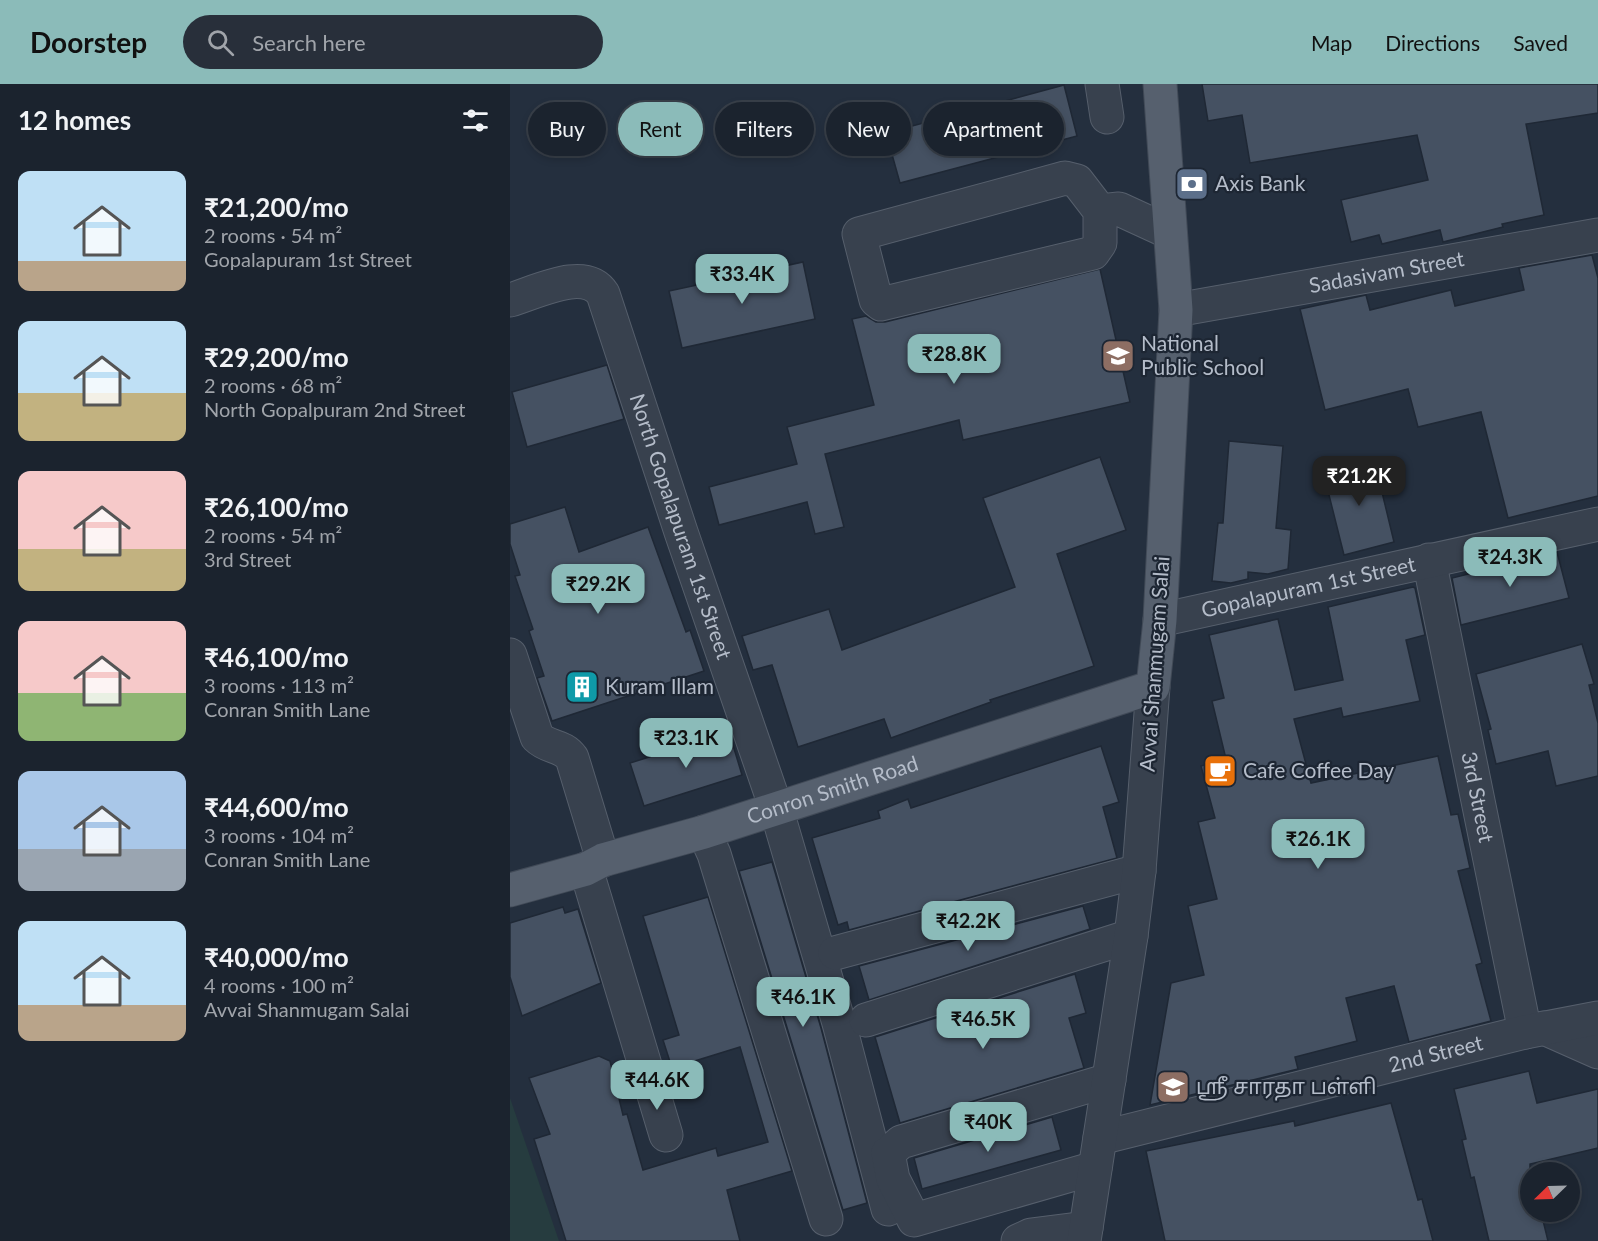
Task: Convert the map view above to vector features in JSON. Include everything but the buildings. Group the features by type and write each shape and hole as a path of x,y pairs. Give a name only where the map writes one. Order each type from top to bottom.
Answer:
{"main road":[{"name":"Avvai Shanmugam Salai","path":"1153,687 1160,620 1176,310 1160,84"},
{"name":"Conron Smith Road","path":"510,890 704,832 1153,687"}],"street":[{"path":"1102,84 1107,117"},
{"path":"1065,178 1077,181 1100,210 1100,243 1093,253 881,304 876,300 859,234 1065,178"},
{"path":"1100,210 1119,209 1169,232"},
{"name":"Sadasivam Street","path":"1176,310 1598,235"},
{"name":"North Gopalapuram 1st Street","path":"510,300 573,282 592,283 603,294 681,532 776,808 839,1023 888,1209"},
{"name":"Gopalapuram 1st Street","path":"1160,620 1598,524"},
{"name":"3rd Street","path":"1429,560 1535,1030"},
{"path":"510,655 537,737 544,745 562,747 572,758 594,864 666,1135"},
{"name":"Avvai Shanmugam Salai","path":"1085,1234 1131,936 1139,871 1153,687"},
{"path":"704,832 714,854 826,1220"},
{"path":"835,953 1139,871"},
{"path":"866,1020 1131,936"},
{"name":"2nd Street","path":"1109,1080 902,1142 888,1153 893,1179 914,1220 1097,1153 1535,1030 1598,1018"},
{"path":"1535,1030 1598,1053"},
{"path":"1018,1241 1030,1234 1085,1234"}],"green space":[{"path":"510,1098 559,1241 510,1241"}],"place":[{"name":"Axis Bank","path":"1192,184"},
{"name":"National Public School","path":"1118,356"},
{"name":"Kuram Illam","path":"582,687"},
{"name":"Cafe Coffee Day","path":"1220,771"},
{"name":"ஸ்ரீ சாரதா பள்ளி","path":"1173,1087"}]}
